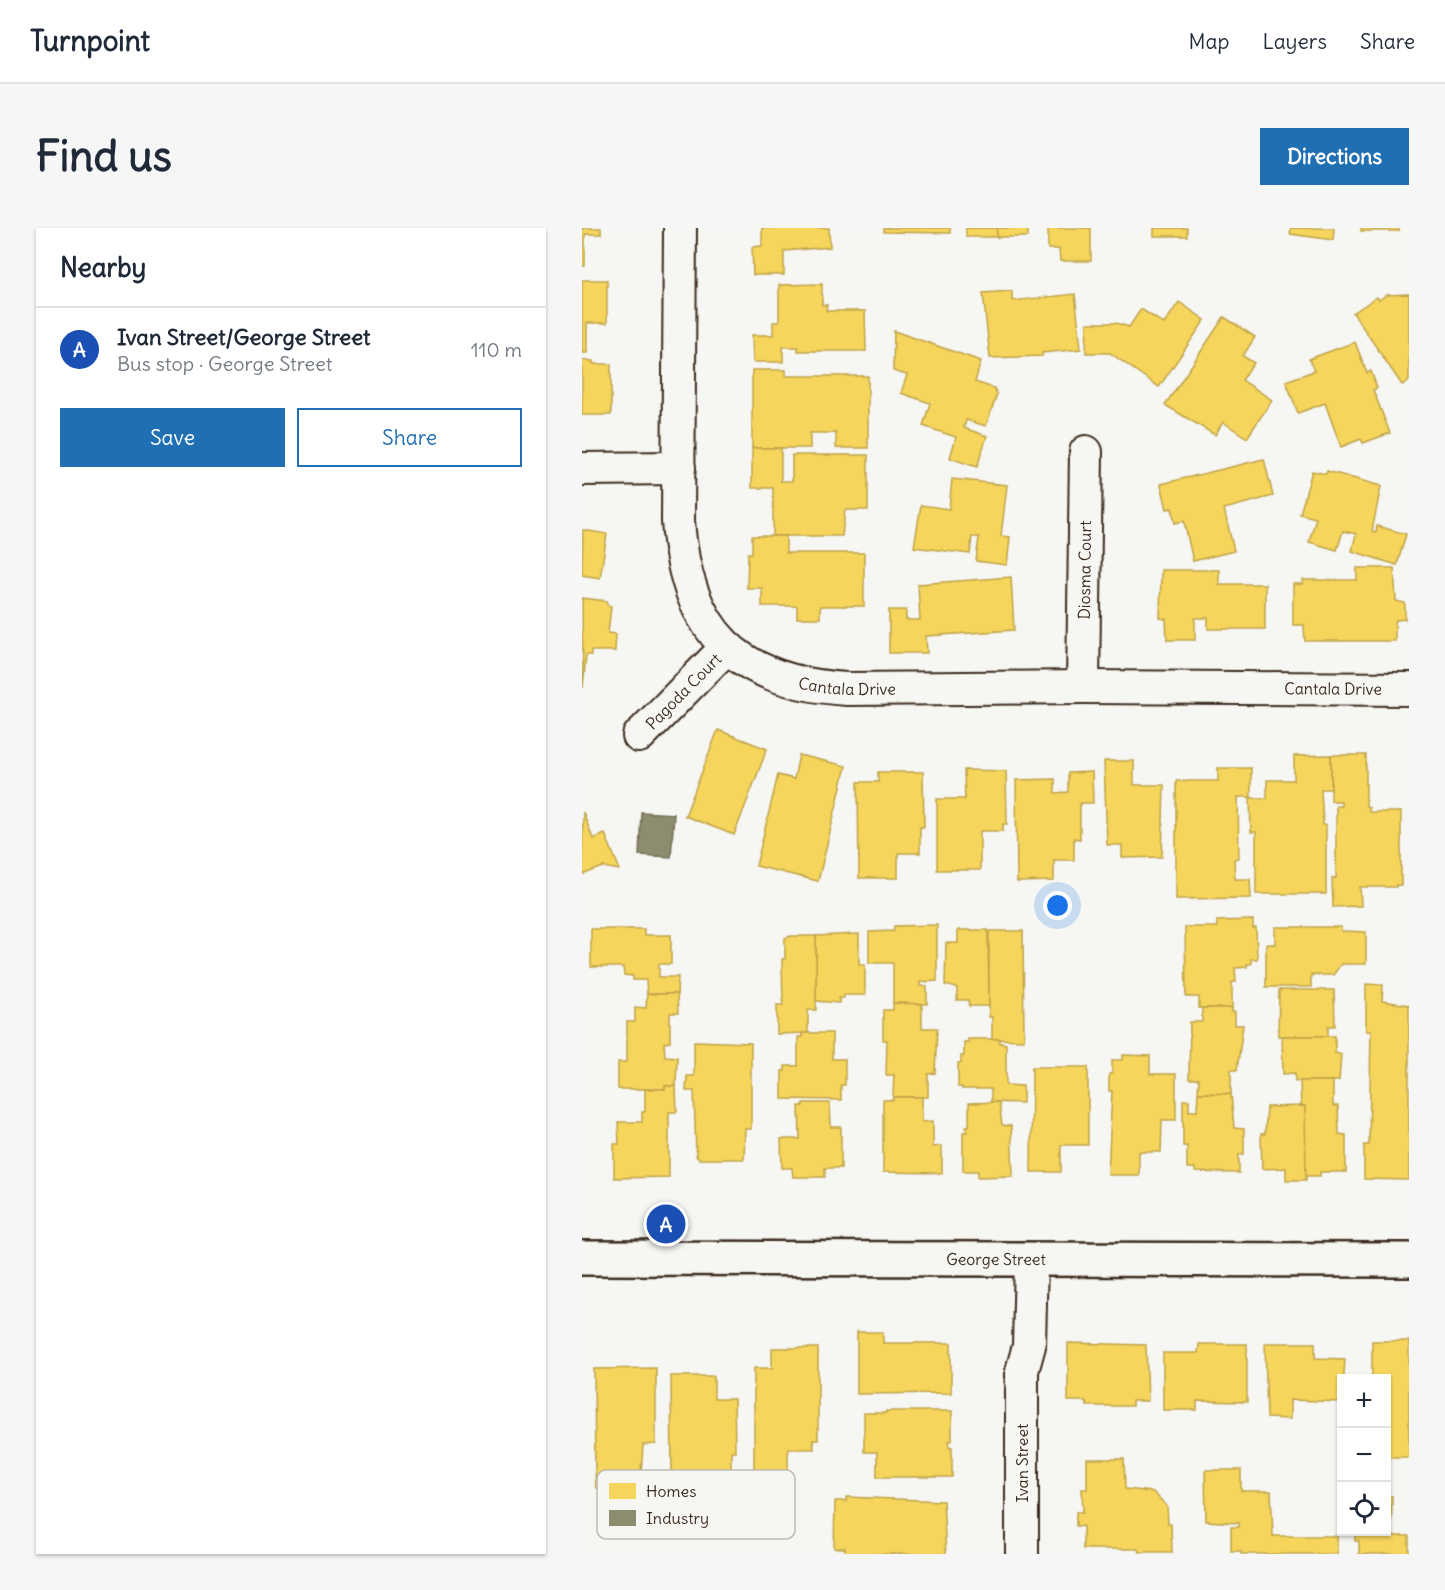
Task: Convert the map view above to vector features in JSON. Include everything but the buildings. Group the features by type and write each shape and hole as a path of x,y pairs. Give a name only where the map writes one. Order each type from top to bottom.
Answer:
{"main road":[{"name":"George Street","path":"582,1258 1409,1260"}],"street":[{"name":"Cantala Drive","path":"680,228 681,556 688,583 708,625 727,647 753,666 781,680 814,687 848,689 1083,687 1409,689"},
{"name":"Diosma Court","path":"1083,687 1086,452"},
{"path":"582,469 679,468"},
{"name":"Pagoda Court","path":"639,736 727,647"},
{"name":"Ivan Street","path":"1021,1259 1029,1346 1022,1371 1022,1554"}],"place":[{"name":"Ivan Street/George Street","path":"666,1224"}]}
